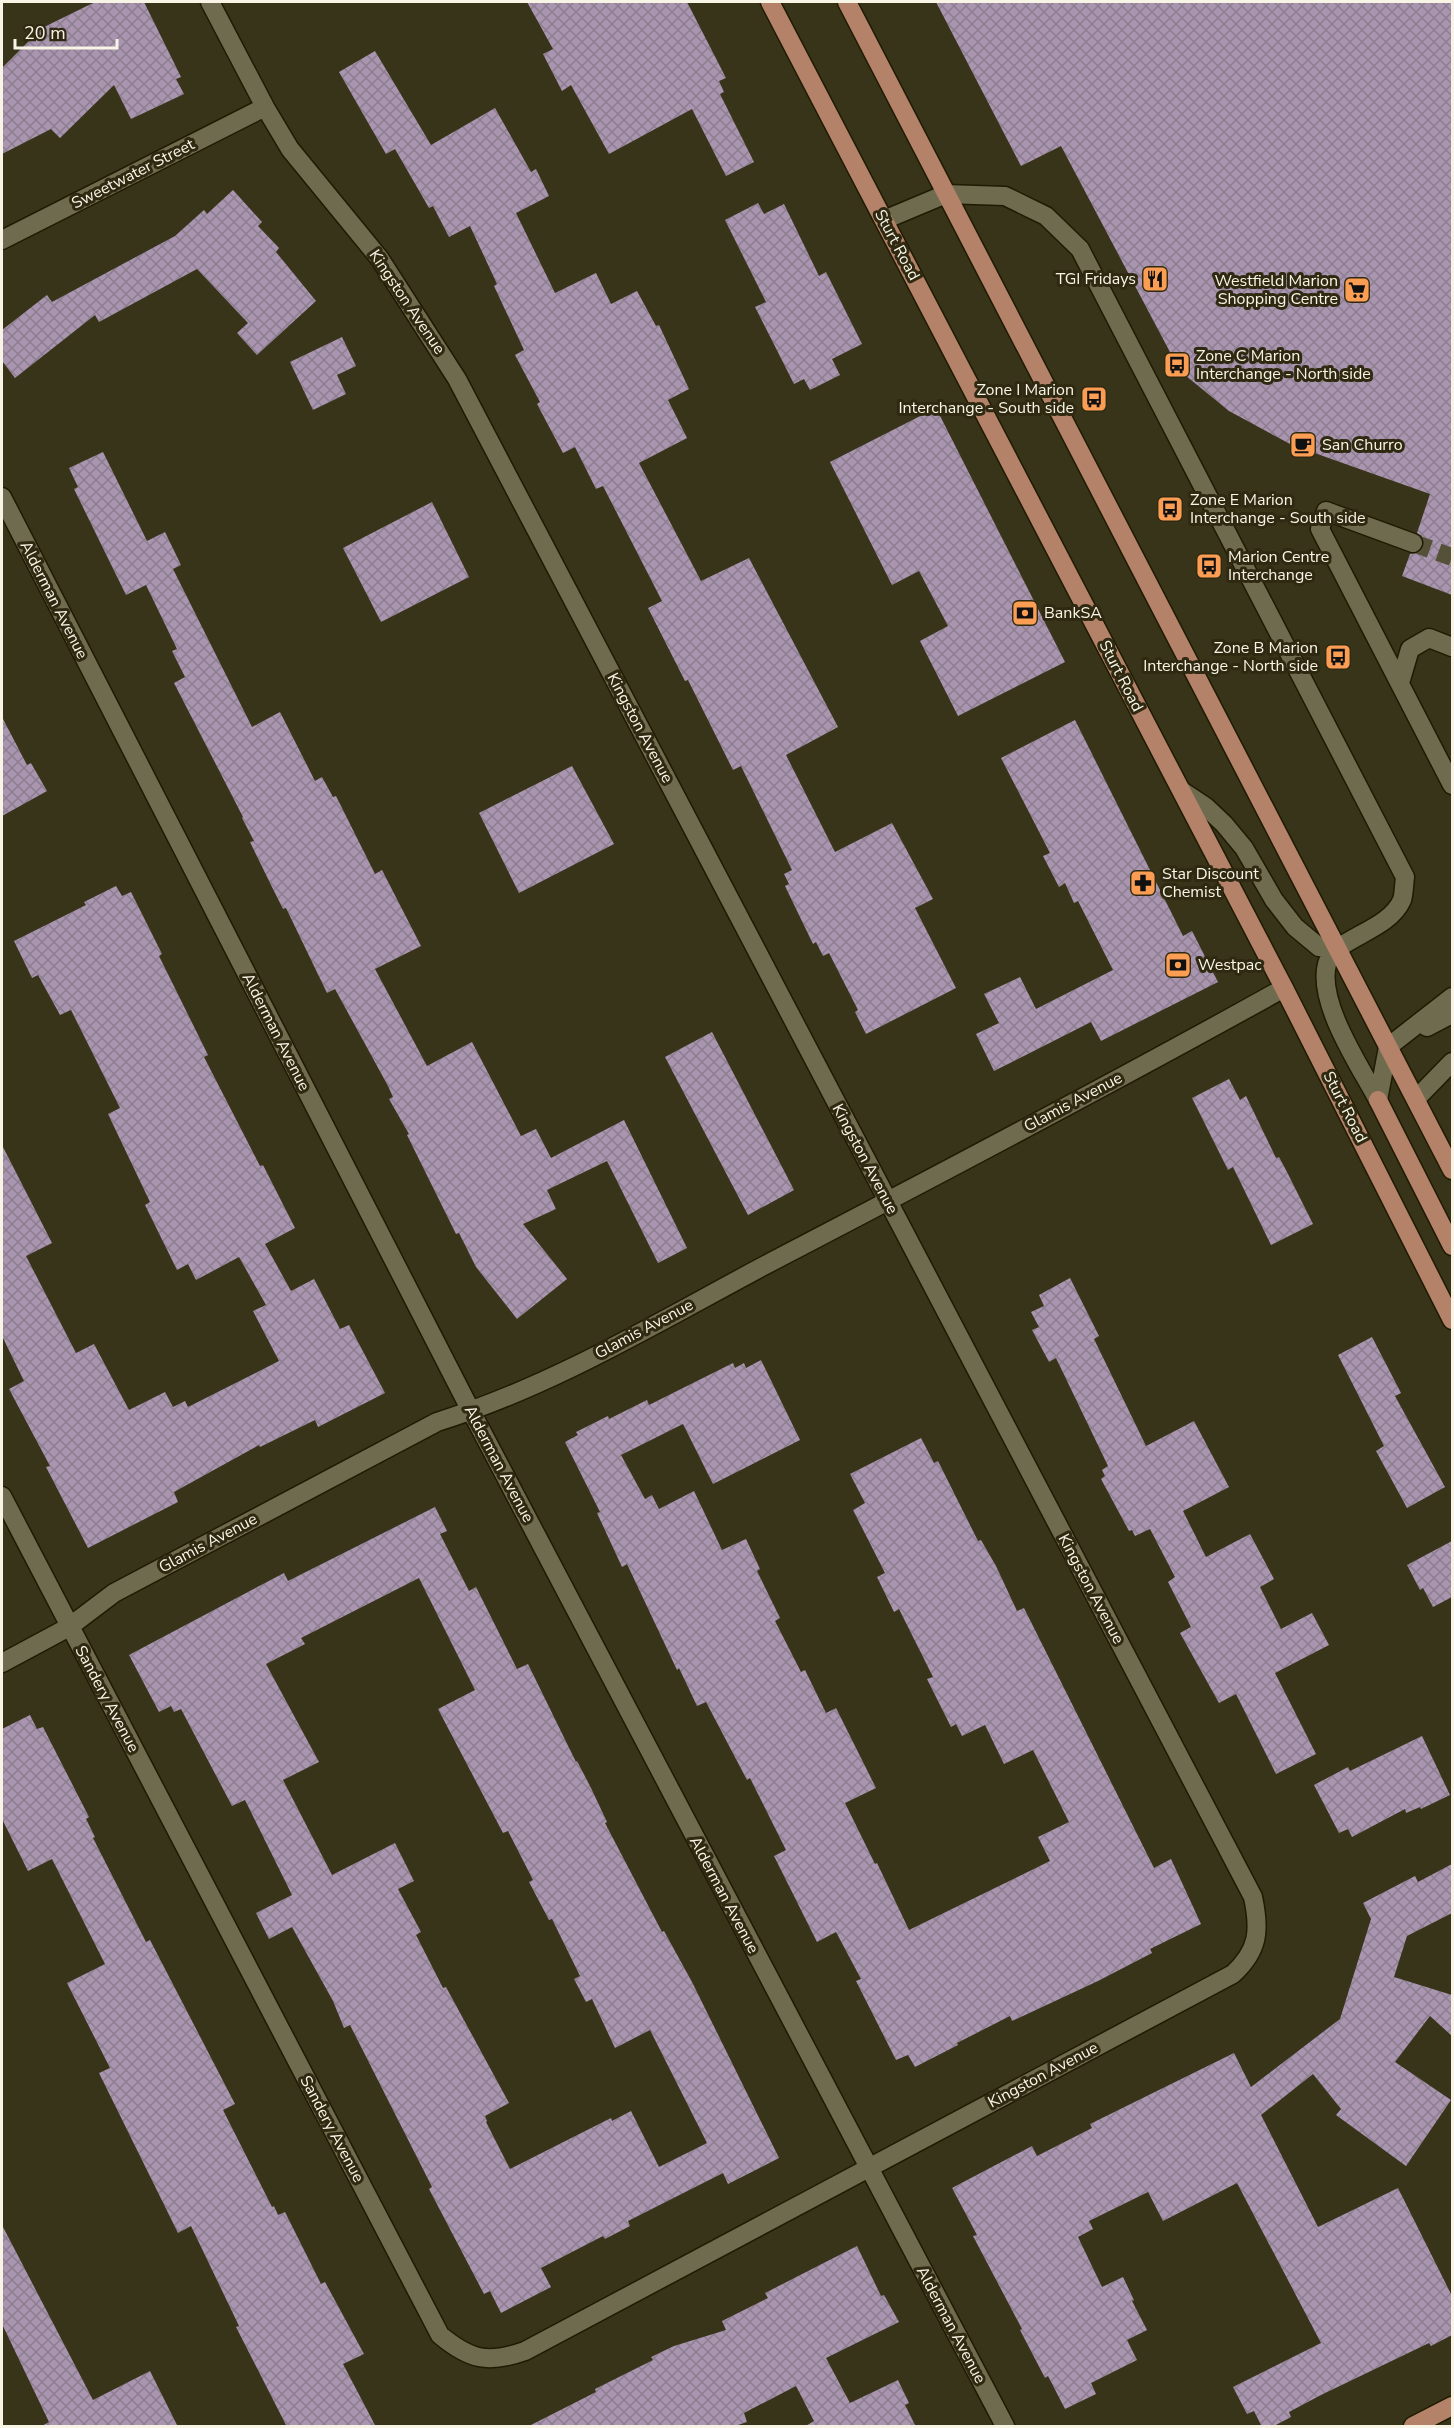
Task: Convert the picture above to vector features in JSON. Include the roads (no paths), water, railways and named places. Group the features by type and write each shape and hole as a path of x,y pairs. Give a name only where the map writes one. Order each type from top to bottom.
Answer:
{"main road":[{"name":"Sturt Road","path":"770,2 1284,988 1452,1320"},
{"path":"847,2 1452,1170"},
{"path":"1378,1100 1452,1246"},
{"path":"1413,2427 1452,2406"}],"street":[{"name":"Kingston Avenue","path":"210,2 265,107 290,149 380,259 458,379 1253,1897 1258,1922 1255,1945 1246,1962 1233,1974 868,2168"},
{"name":"Sweetwater Street","path":"2,240 265,107"},
{"path":"884,220 946,194 1005,196 1046,216 1080,249 1405,877 1402,900 1387,921 1337,949 1327,962 1326,977 1330,1004 1339,1027 1378,1100"},
{"name":"Alderman Avenue","path":"2,497 471,1411 1005,2427"},
{"path":"1413,543 1326,511 1320,529 1452,785"},
{"path":"1400,683 1410,649 1429,638 1452,647"},
{"path":"1182,791 1206,807 1244,848 1269,892 1295,927 1319,947 1337,949"},
{"name":"Glamis Avenue","path":"2,1664 69,1627 114,1593 437,1422 537,1385 888,1201 1284,988"},
{"path":"1378,1100 1388,1047 1452,997"},
{"path":"1388,1047 1452,1014"},
{"path":"1416,1099 1452,1062"},
{"name":"Sandery Avenue","path":"2,1496 440,2335 458,2350 478,2359 503,2359 525,2351 868,2168"}],"tunnel":[{"path":"1413,543 1452,557"}],"place":[{"name":"TGI Fridays","path":"1155,279"},
{"name":"Westfield Marion Shopping Centre","path":"1357,290"},
{"name":"Zone C Marion Interchange - North side","path":"1177,365"},
{"name":"Zone I Marion Interchange - South side","path":"1094,399"},
{"name":"San Churro","path":"1303,445"},
{"name":"Zone E Marion Interchange - South side","path":"1170,509"},
{"name":"Marion Centre Interchange","path":"1209,566"},
{"name":"BankSA","path":"1025,613"},
{"name":"Zone B Marion Interchange - North side","path":"1338,657"},
{"name":"Star Discount Chemist","path":"1143,883"},
{"name":"Westpac","path":"1178,965"}]}
